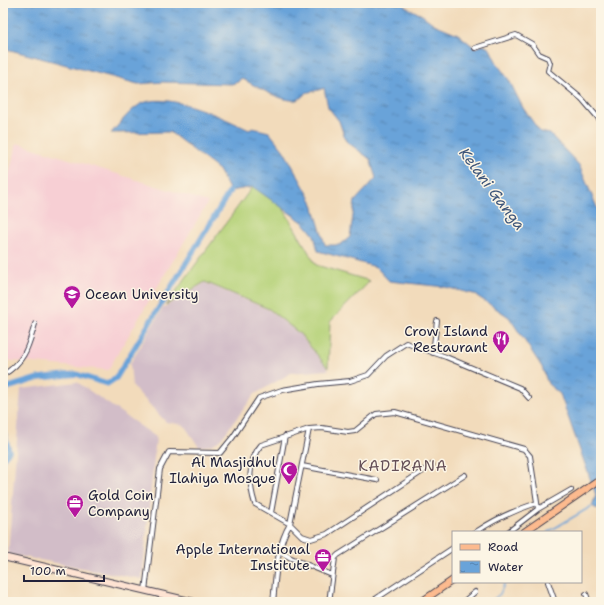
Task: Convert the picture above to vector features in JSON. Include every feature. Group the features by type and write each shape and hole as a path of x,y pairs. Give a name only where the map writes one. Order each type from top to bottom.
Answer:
{"main road":[{"path":"525,531 601,479"},
{"path":"421,602 452,581"}],"street":[{"path":"475,48 510,36 518,35 532,44 537,53 548,58 550,62 548,71 582,99 601,121"},
{"path":"433,353 438,321"},
{"path":"3,375 13,369 25,354 34,324"},
{"path":"145,591 160,469 169,452 220,453 233,437 259,398 296,388 350,381 368,375 386,356 406,343 520,388 529,398"},
{"path":"432,465 320,536 311,539 302,536 290,524 255,504 250,487 250,475 254,461 262,445 309,429 322,428 348,432 355,431 376,414 395,412 524,449 530,456 538,509"},
{"path":"273,602 279,551 283,536 290,524 309,429"},
{"path":"271,513 285,436"},
{"path":"302,466 377,480"},
{"path":"329,602 335,558 338,555 465,475"},
{"path":"509,531 538,509 572,490"},
{"path":"478,531 493,521 512,512 537,503"},
{"path":"371,602 452,549"},
{"path":"279,551 291,558 332,575"},
{"path":"3,558 194,602"},
{"path":"548,583 555,602"},
{"path":"463,602 475,592"},
{"path":"586,594 589,602"}],"shaded area":[{"path":"17,143 208,202 108,370 3,360 3,198"},
{"path":"205,283 269,310 299,334 329,370 291,373 255,394 220,440 211,445 199,447 184,425 166,422 132,386 130,364 163,308"},
{"path":"77,382 156,437 142,579 8,554 21,389"}],"green space":[{"path":"253,186 283,208 316,265 370,281 330,322 328,368 300,334 269,309 205,282 166,305"}],"water":[{"name":"Kelani Ganga","path":"3,3 403,3 404,6 422,15 434,24 458,34 475,48 484,45 490,49 498,65 509,80 523,108 540,132 550,134 579,165 601,217 601,511 592,506 596,495 560,394 548,384 542,367 509,317 474,294 445,287 389,281 376,267 318,251 314,235 304,223 253,187 230,191 219,170 170,132 111,133 126,116 139,105 154,101 167,101 197,108 212,113 249,130 253,128 269,132 284,151 312,201 325,245 340,245 350,237 355,201 376,178 370,159 346,141 339,121 328,107 324,88 306,93 298,100 290,100 275,96 241,78 238,82 231,84 163,82 138,84 3,48"}],"waterway":[{"path":"3,389 39,378 76,374 107,384 116,378 230,191"},
{"path":"3,430 9,451 3,458"},
{"path":"550,531 592,506"},
{"path":"490,602 500,594 505,583"}],"place":[{"name":"Ocean University","path":"72,309"},
{"name":"Crow Island Restaurant","path":"501,354"},
{"name":"Al Masjidhul Ilahiya Mosque","path":"289,485"},
{"name":"Gold Coin Company","path":"75,518"},
{"name":"Apple International Institute","path":"323,572"}],"district":[{"name":"KADIRANA","path":"403,466"}]}
